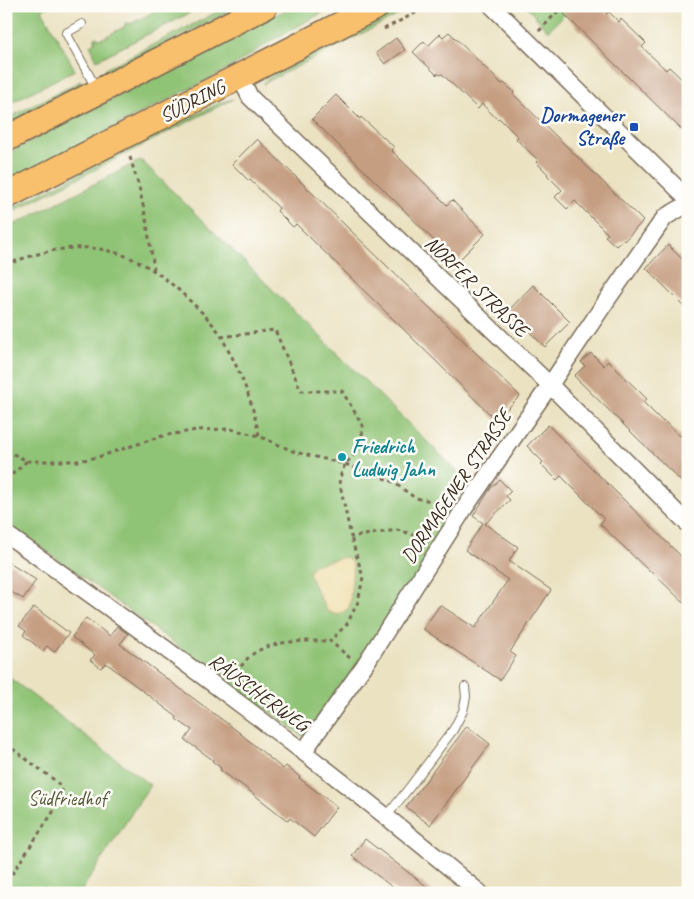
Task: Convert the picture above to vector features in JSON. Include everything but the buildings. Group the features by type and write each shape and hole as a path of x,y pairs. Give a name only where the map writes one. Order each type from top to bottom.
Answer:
{"main road":[{"path":"6,139 265,6"},
{"name":"SÜDRING","path":"6,196 240,77 370,8"}],"street":[{"path":"492,6 688,199"},
{"name":"NORFER STRASSE","path":"240,77 250,97 550,385 688,524"},
{"name":"DORMAGENER STRASSE","path":"304,751 364,666 464,509 665,217 688,204"},
{"name":"RÄUSCHERWEG","path":"6,534 304,751 480,893"}],"lane":[{"path":"82,24 66,33 98,92"},
{"path":"386,817 453,730 463,711 466,697 465,687"}],"path":[{"path":"528,41 563,6"},
{"path":"130,156 146,219 154,270"},
{"path":"6,265 20,259 63,248 91,248 120,254 154,270 173,284 202,312 221,337 245,384 256,415 259,436"},
{"path":"221,337 275,330 301,391 342,391 363,426 361,446 345,464 339,480 351,537 363,577 358,602 347,624 330,641"},
{"path":"6,450 27,461 78,460 98,457 162,436 197,430 231,429 259,436 294,452 345,464 392,481 415,498 457,505 464,509"},
{"path":"6,480 27,461"},
{"path":"351,537 397,530 415,535 438,550"},
{"path":"221,690 250,657 265,647 299,641 330,641 364,666"},
{"path":"6,744 57,782 62,790 61,800 6,883"}],"green space":[{"path":"6,6 49,6 42,10 75,70 6,105"},
{"path":"165,6 199,6 190,11 190,13 97,60 90,45 95,42 95,37 101,39 124,27 126,22 130,24"},
{"path":"229,6 239,6 108,73 105,69"},
{"path":"293,6 335,6 276,38 228,69 6,182 6,154"},
{"path":"409,6 416,6 263,84 282,70"},
{"path":"526,6 573,6 548,31"},
{"path":"81,81 78,88 6,125 6,119"},
{"path":"233,99 6,215 6,211 219,103"},
{"path":"141,160 476,490 312,734 303,736 6,522 6,229"},
{"name":"Südfriedhof","path":"6,675 150,785 80,893 6,893"}],"sand":[{"path":"345,557 353,565 350,605 348,609 337,615 327,611 309,572 313,565"}],"place":[{"name":"Dormagener Straße","path":"634,127"},
{"name":"Friedrich Ludwig Jahn","path":"342,457"}]}
